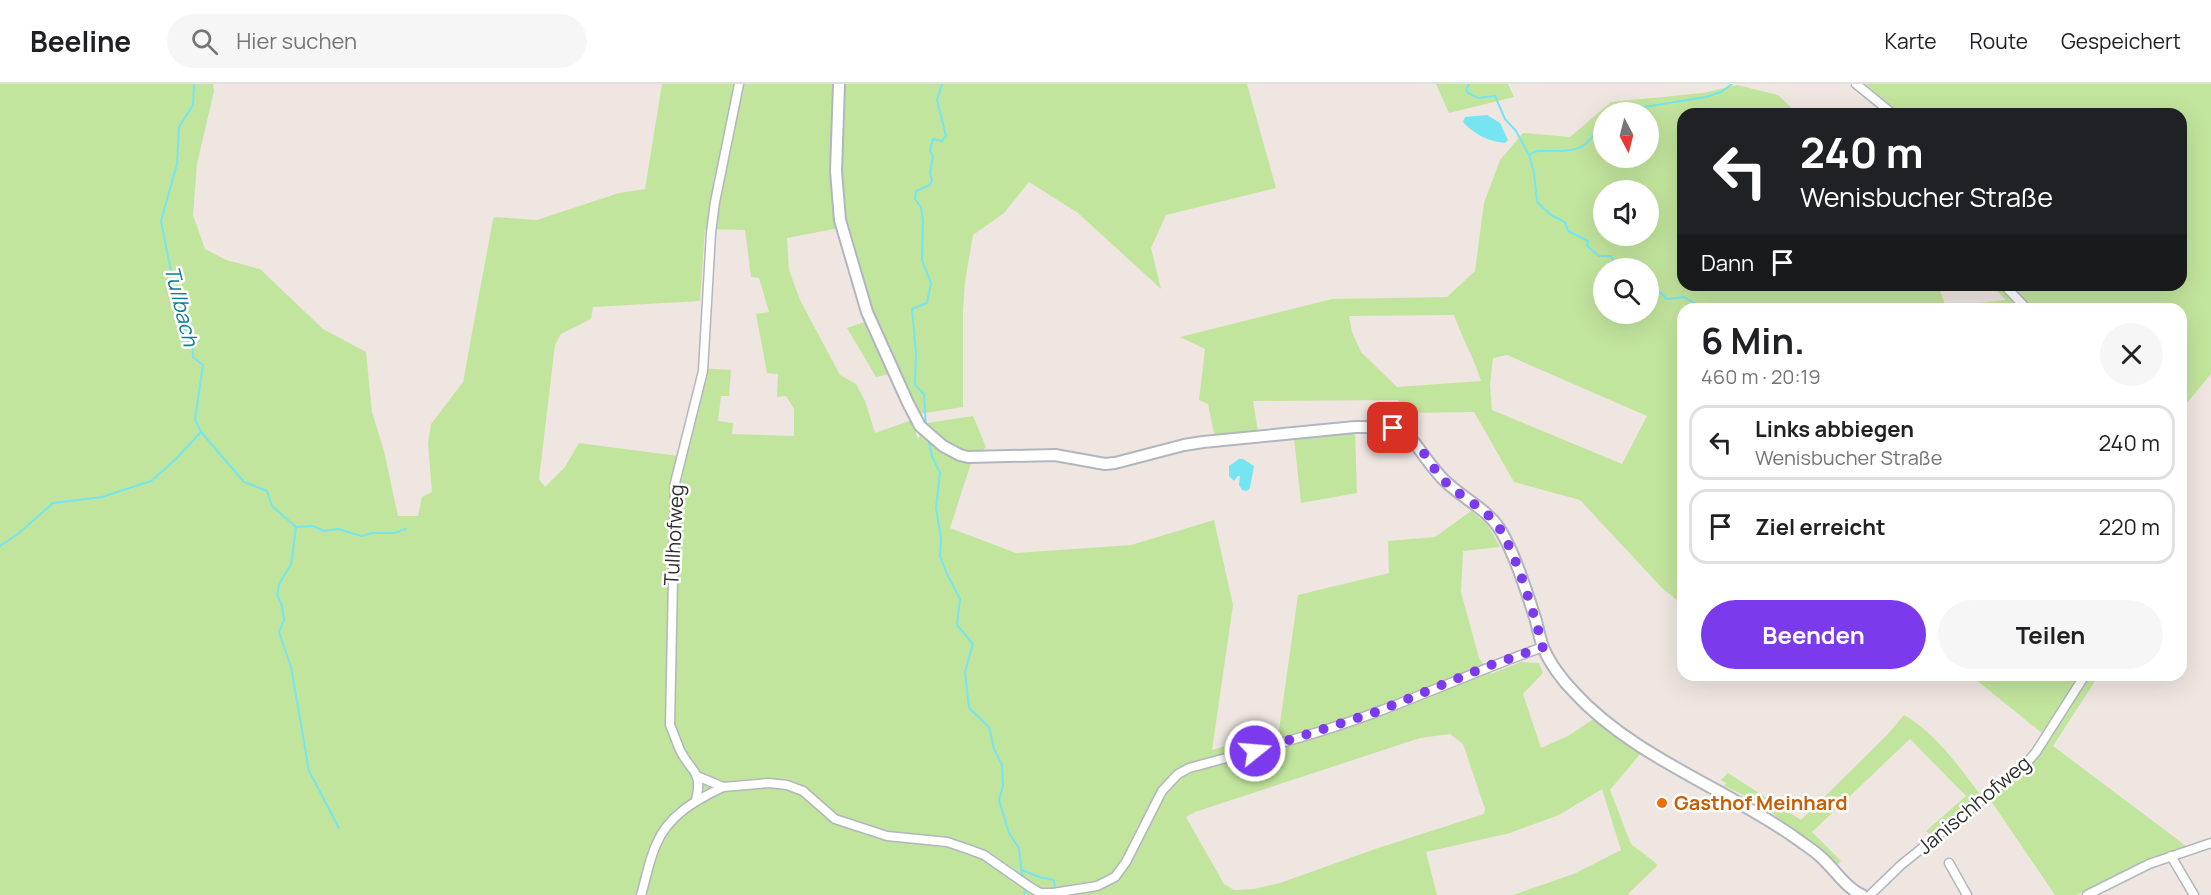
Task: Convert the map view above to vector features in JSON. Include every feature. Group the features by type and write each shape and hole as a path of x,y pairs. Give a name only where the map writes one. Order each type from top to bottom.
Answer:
{"street":[{"name":"Tullhofweg","path":"698,776 682,754 670,725 675,483 704,371 712,223 739,84"},
{"path":"839,84 836,171 842,233 871,323 910,409 920,426 931,436 952,451 968,457 1055,455 1105,464 1125,462 1184,445 1203,442 1354,427 1402,430 1411,437 1440,477 1499,527 1532,608 1543,647 1566,684 1604,720 1651,753 1762,814 1820,856 1856,894"},
{"path":"1857,84 1886,108"},
{"path":"2010,291 2021,303"},
{"path":"641,895 655,846 662,832 678,814 696,800 723,787 769,783 803,791 835,819 886,836 948,842 984,855 1015,878 1040,892 1053,893 1097,886 1115,877 1126,862 1162,791 1178,774 1189,768 1271,746 1376,712 1488,666 1543,647"},
{"name":"Janischhofweg","path":"1870,895 1901,865 2024,766 2036,752 2081,681"},
{"path":"696,800 698,776 723,787"},
{"path":"2087,895 2127,874 2211,843"},
{"path":"2171,856 2194,895"},
{"path":"1949,863 1967,895"}],"green space":[{"path":"0,84 213,84 214,91 197,164 193,215 205,249 226,260 260,269 323,329 366,352 372,412 384,451 398,516 418,516 422,497 432,492 428,443 431,424 463,382 493,219 495,217 537,220 619,193 645,189 662,84 1247,84 1276,188 1166,215 1151,248 1161,289 1078,213 1029,182 1004,213 973,235 965,282 963,311 963,407 919,414 901,372 876,377 847,328 876,318 856,267 844,227 787,238 789,270 800,300 840,375 856,384 865,401 875,433 912,420 918,439 927,423 973,416 986,447 972,460 950,528 1016,553 1131,545 1214,520 1233,605 1212,750 1279,730 1298,595 1389,573 1388,541 1435,537 1471,511 1488,525 1500,547 1463,551 1461,592 1479,658 1491,674 1521,662 1539,663 1543,673 1523,694 1541,748 1568,736 1595,718 1641,753 1610,790 1631,844 1657,864 1628,894 1630,895 1513,895 1576,873 1621,850 1602,789 1559,815 1510,833 1426,852 1437,895 0,895","holes":["705,229 745,230 751,277 759,278 769,312 756,314 767,373 778,374 777,397 786,396 794,409 794,436 732,434 733,423 718,421 721,396 729,396 731,370 700,368 678,456 579,443 565,467 545,487 539,479 555,345 561,334 591,319 593,307 700,301","1450,734 1463,744 1485,809 1484,814 1280,883 1254,889 1234,890 1224,884 1186,817 1195,812 1420,738"]},
{"path":"1436,84 1508,84 1514,97 1449,113"},
{"path":"1865,84 2211,84 2211,374 2187,403 2187,303 1980,303 2006,300 1997,291 2187,291 2187,108 1895,108"},
{"path":"1737,85 1778,95 1792,108 1677,108 1677,291 1940,291 1945,303 1677,303 1677,600 1662,588 1580,500 1514,482 1474,412 1406,413 1398,400 1253,401 1258,431 1214,434 1208,404 1199,400 1205,349 1180,337 1332,299 1447,297 1475,271 1484,203 1500,160 1523,133 1570,137 1593,117 1593,168 1659,168 1659,102 1611,102 1703,93","holes":["1454,315 1481,381 1397,387 1361,352 1352,332 1349,316","1507,355 1647,416 1622,464 1492,410 1490,385 1493,358"]},
{"path":"1355,432 1357,493 1301,503 1294,438"},
{"path":"1977,681 2095,681 2053,746 2186,846 2076,895 2055,895 1989,798 1935,839 1926,831 1966,796 1910,739 1812,832 1841,861 1837,865 1842,886 1810,855 1785,837 1790,830 1776,816 1751,799 1724,786 1726,783 1721,780 1728,773 1801,820 1888,734 1904,715 1916,722 1936,741 1955,761 1980,794 2022,765 2043,734"}],"water":[{"path":"1487,115 1500,123 1508,140 1505,143 1482,137 1463,122 1465,117"},
{"path":"1239,459 1254,466 1250,488 1247,491 1242,490 1239,485 1240,476 1234,481 1229,476 1229,466"}],"waterway":[{"name":"Tullbach","path":"194,84 193,105 179,127 177,164 161,221 182,327 192,341 193,357 203,365 195,419 201,432 244,482 267,491 272,506 296,527 291,565 280,582 277,594 284,620 279,632 291,667 309,771 339,828"},
{"path":"926,427 924,394 915,385 916,353 912,309 927,303 931,283 922,260 923,220 921,207 915,199 916,191 930,185 932,180 930,173 933,157 930,151 933,139 942,141 946,136 937,100 942,84"},
{"path":"1469,84 1466,89 1468,93 1478,98 1495,96 1505,119 1516,131 1529,155 1534,172 1537,202 1551,215 1565,222 1568,231 1588,241 1587,246 1599,256 1611,256 1612,258"},
{"path":"1659,105 1706,97 1721,92 1732,84"},
{"path":"1529,155 1538,151 1575,149 1593,137"},
{"path":"1659,291 1667,299 1684,297 1694,303"},
{"path":"0,546 18,534 53,503 102,497 151,481 201,432"},
{"path":"928,438 932,456 940,473 936,508 941,538 940,556 960,599 957,625 973,644 965,672 969,708 989,727 994,749 1002,765 1003,786 999,800 1009,833 1019,848 1022,877"},
{"path":"297,527 313,526 324,531 338,529 362,536 372,533 394,533 406,529"},
{"path":"1022,870 1054,880 1055,888"},
{"path":"1024,886 1025,895"}],"place":[{"name":"Gasthof Meinhard","path":"1662,803"}],"route":[{"path":"1255,751 1376,712 1488,666 1543,647 1529,601 1499,527 1440,477 1411,437 1402,430 1393,428"}]}
